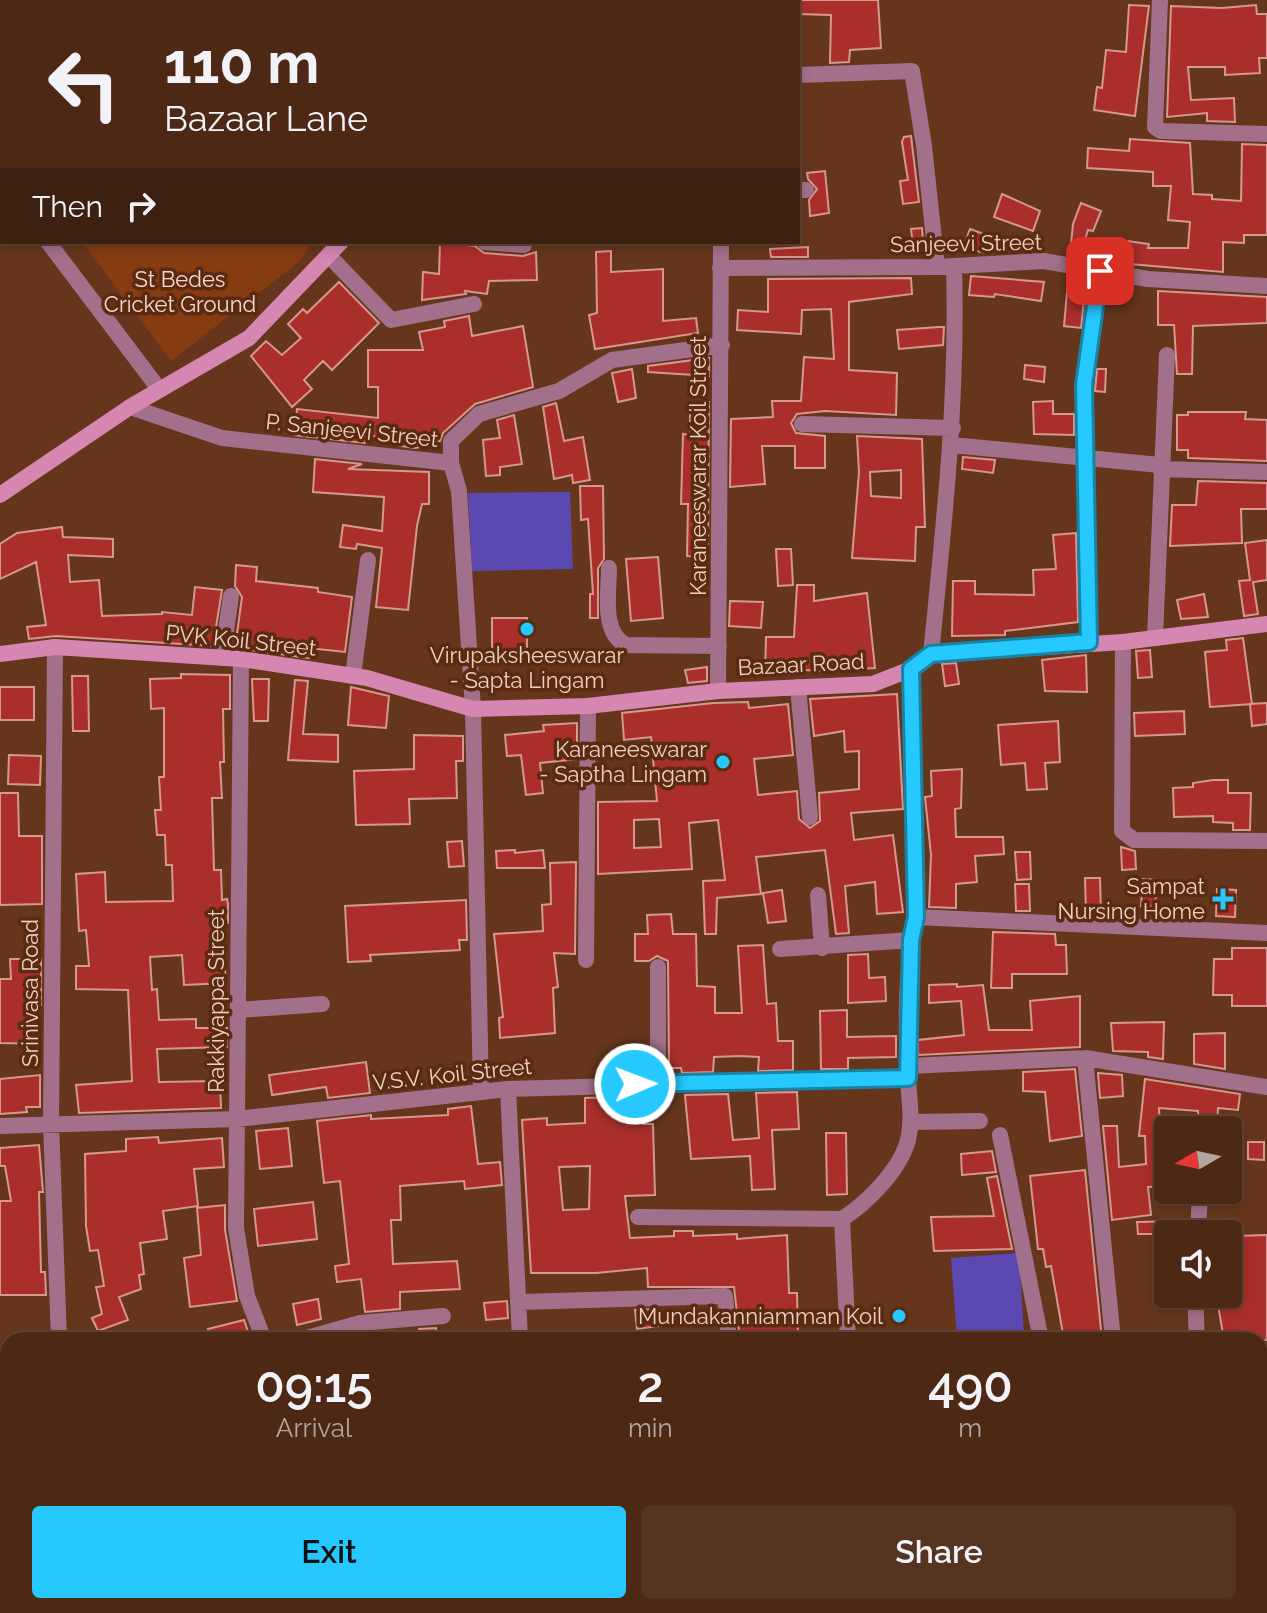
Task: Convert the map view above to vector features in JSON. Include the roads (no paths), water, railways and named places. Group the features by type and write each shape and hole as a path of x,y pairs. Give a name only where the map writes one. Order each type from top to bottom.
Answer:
{"street":[{"path":"1160,0 1155,127 1161,131 1267,134"},
{"path":"800,75 912,71 956,339 952,436 931,654 1123,642 1267,624"},
{"path":"50,244 159,389"},
{"path":"0,495 130,407 249,338 340,244"},
{"path":"511,244 524,245"},
{"name":"Karaneeswarar Koil Street","path":"718,691 721,244"},
{"path":"330,257 391,320 474,304"},
{"name":"Sanjeevi Street","path":"720,268 946,267 1044,261 1199,284 1267,286"},
{"path":"1089,642 1084,385 1100,271"},
{"name":"P. Sanjeevi Street","path":"130,407 222,438 451,463 451,441 479,414 559,391 612,360 722,345"},
{"path":"1155,638 1167,355"},
{"path":"802,424 952,436 1160,467 1267,472"},
{"path":"451,463 459,491 473,709 481,1092"},
{"path":"353,676 368,560"},
{"path":"609,568 610,629 619,641 626,645 719,646"},
{"path":"222,658 231,596"},
{"path":"1123,642 1122,831 1134,840 1267,841"},
{"name":"PVK Koil Street","path":"0,654 55,647 241,659 353,676 473,709"},
{"name":"Srinivasa Road","path":"55,647 51,1123 59,1332"},
{"name":"Bazaar Road","path":"473,709 588,706 718,691 873,684 911,669 931,654"},
{"name":"Rakkiyappa Street","path":"241,659 236,1228 247,1296 261,1332"},
{"path":"638,1217 842,1219 858,1209 901,1159 911,1122 908,1072 911,940 916,917 911,669"},
{"path":"798,687 810,817"},
{"path":"586,960 588,706"},
{"path":"818,895 822,948"},
{"path":"916,917 1267,933"},
{"path":"780,949 911,940"},
{"path":"658,967 658,1083"},
{"path":"238,1010 322,1004"},
{"path":"1085,1058 1112,1332"},
{"name":"V.S.V. Koil Street","path":"0,1126 237,1119 508,1089 908,1072 1085,1058 1267,1087"},
{"path":"508,1089 520,1332"},
{"path":"911,1122 980,1121"},
{"path":"1000,1135 1039,1332"},
{"path":"842,1219 848,1332"},
{"path":"519,1302 725,1296 728,1332"},
{"path":"1196,1308 1197,1332"},
{"path":"328,1332 360,1323 443,1316"}],"place":[{"name":"Virupaksheeswarar - Sapta Lingam","path":"527,629"},
{"name":"Karaneeswarar - Saptha Lingam","path":"723,762"},
{"name":"Sampat Nursing Home","path":"1223,899"},
{"name":"Mundakanniamman Koil","path":"899,1316"}],"park label":[{"name":"St Bedes Cricket Ground","path":"180,292"}]}
